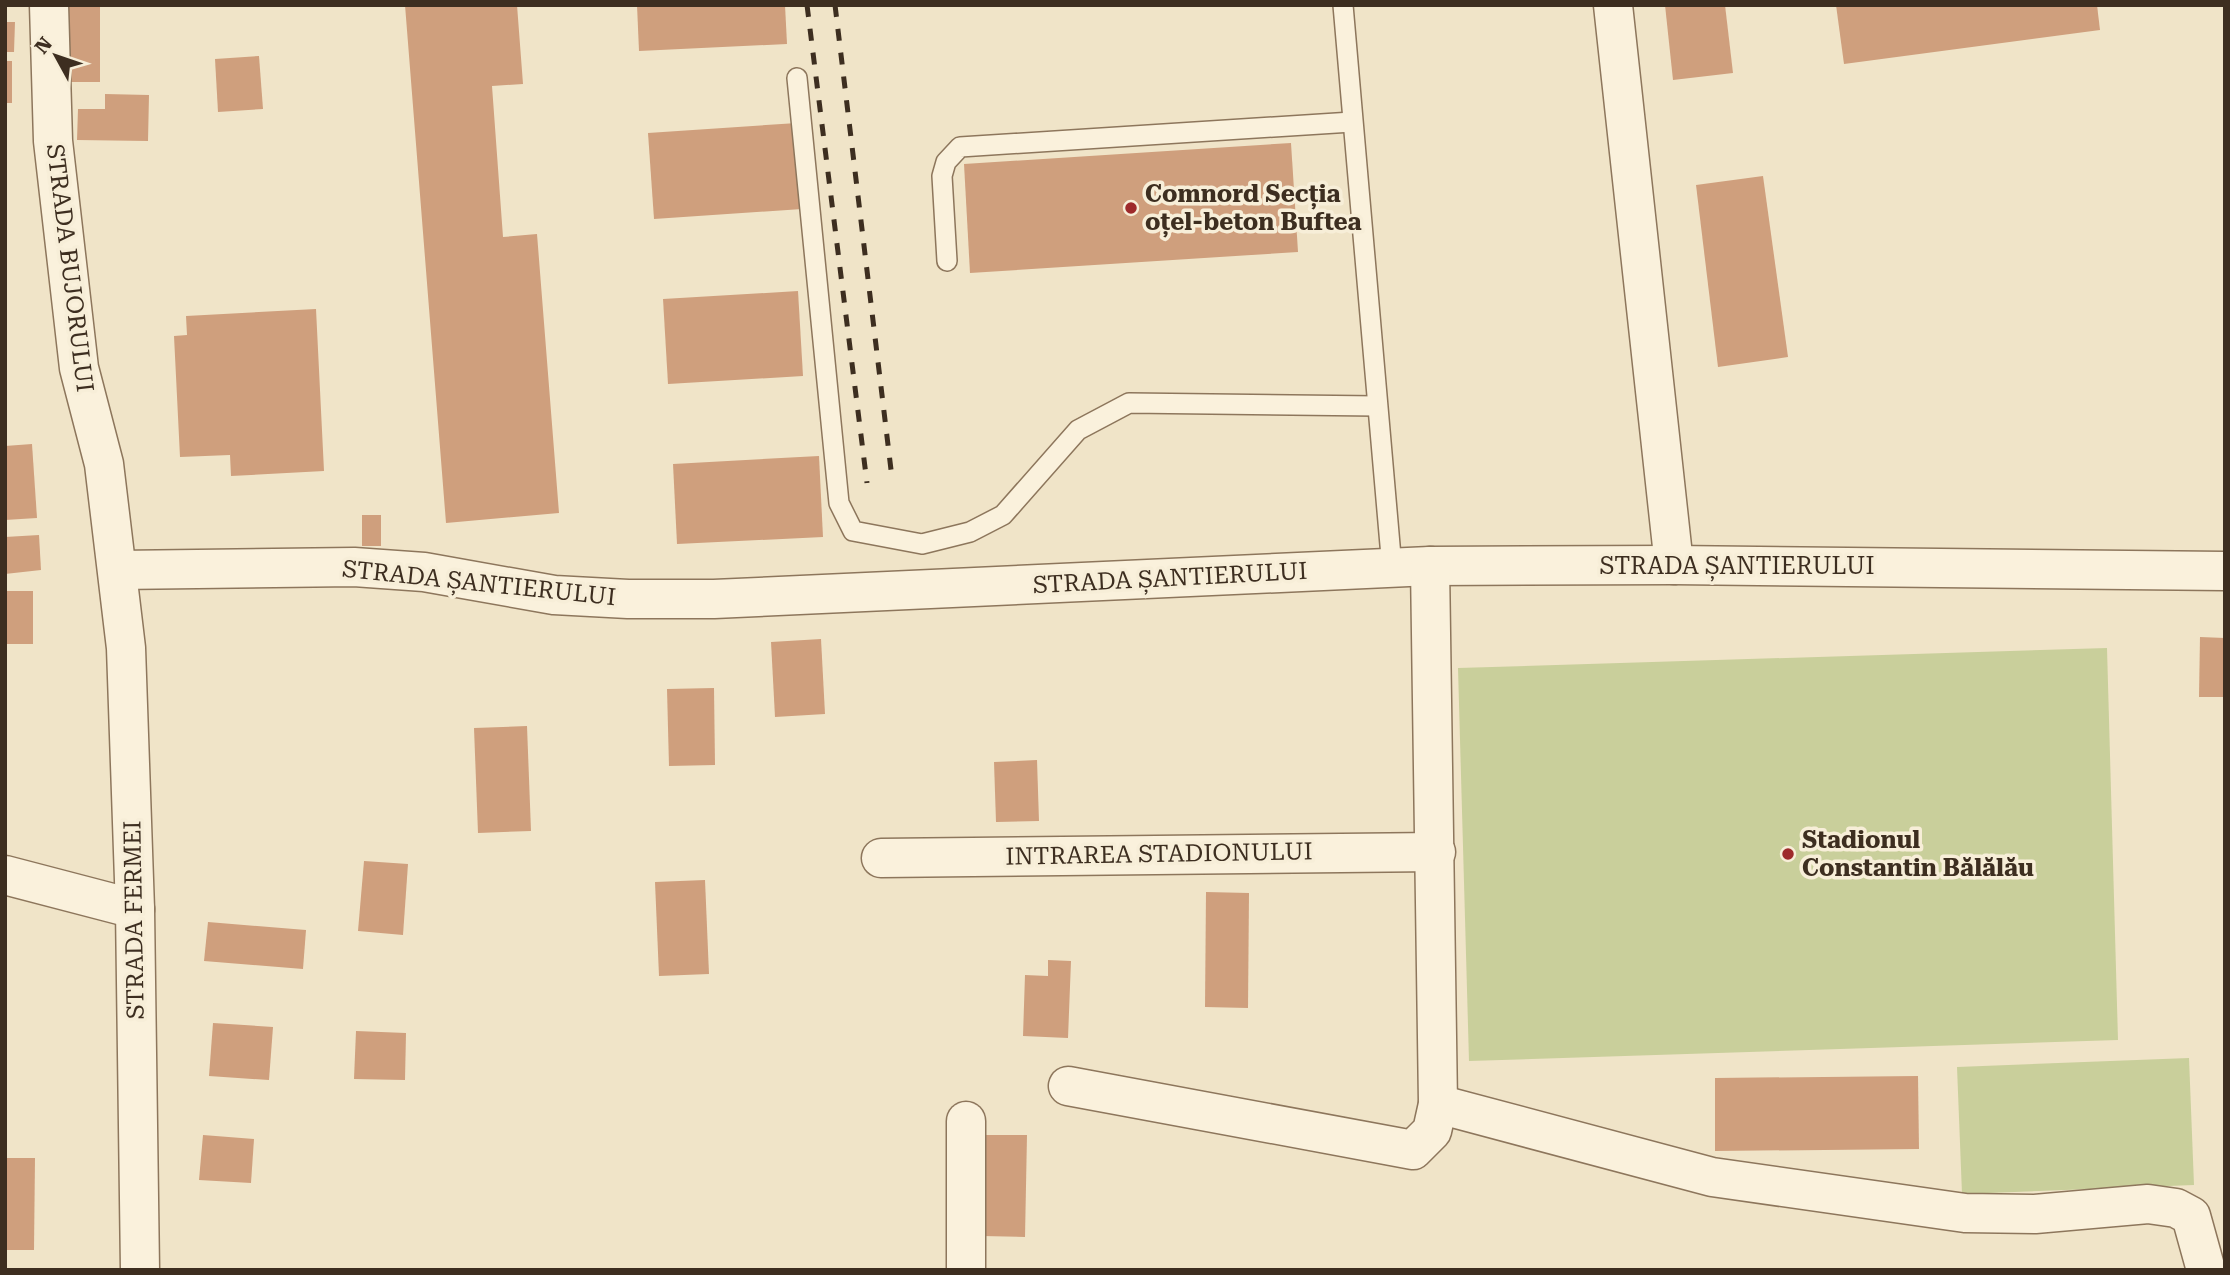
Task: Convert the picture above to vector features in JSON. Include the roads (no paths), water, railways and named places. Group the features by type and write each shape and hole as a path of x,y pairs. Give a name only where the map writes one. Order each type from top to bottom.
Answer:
{"street":[{"name":"STRADA BUJORULUI","path":"49,5 52,141 79,368 104,464 118,570"},
{"path":"1613,5 1674,565"},
{"name":"STRADA ȘANTIERULUI","path":"118,570 354,566 424,572 554,595 628,599 728,598 1430,566 1674,565 2225,571"},
{"path":"1068,1086 1413,1150 1432,1131 1438,1104 1430,566"},
{"name":"STRADA FERMEI","path":"118,570 126,648 135,909 140,1270"},
{"name":"INTRAREA STADIONULUI","path":"881,858 1436,852"},
{"path":"5,875 135,909"},
{"path":"1438,1104 1712,1177 1965,1213 2035,1213 2148,1204 2176,1208 2191,1216 2206,1270"},
{"path":"966,1121 966,1270"}],"lane":[{"path":"1343,5 1392,568"},
{"path":"797,78 839,503 853,531 922,544 970,532 1003,515 1078,430 1129,403 1377,406"},
{"path":"947,261 942,176 946,162 960,147 1352,122"}],"railway":[{"path":"807,5 867,483"},
{"path":"835,5 892,478"}],"place":[{"name":"Comnord Secția oțel-beton Buftea","path":"1131,208"},
{"name":"Stadionul Constantin Bălălău","path":"1788,854"}]}
